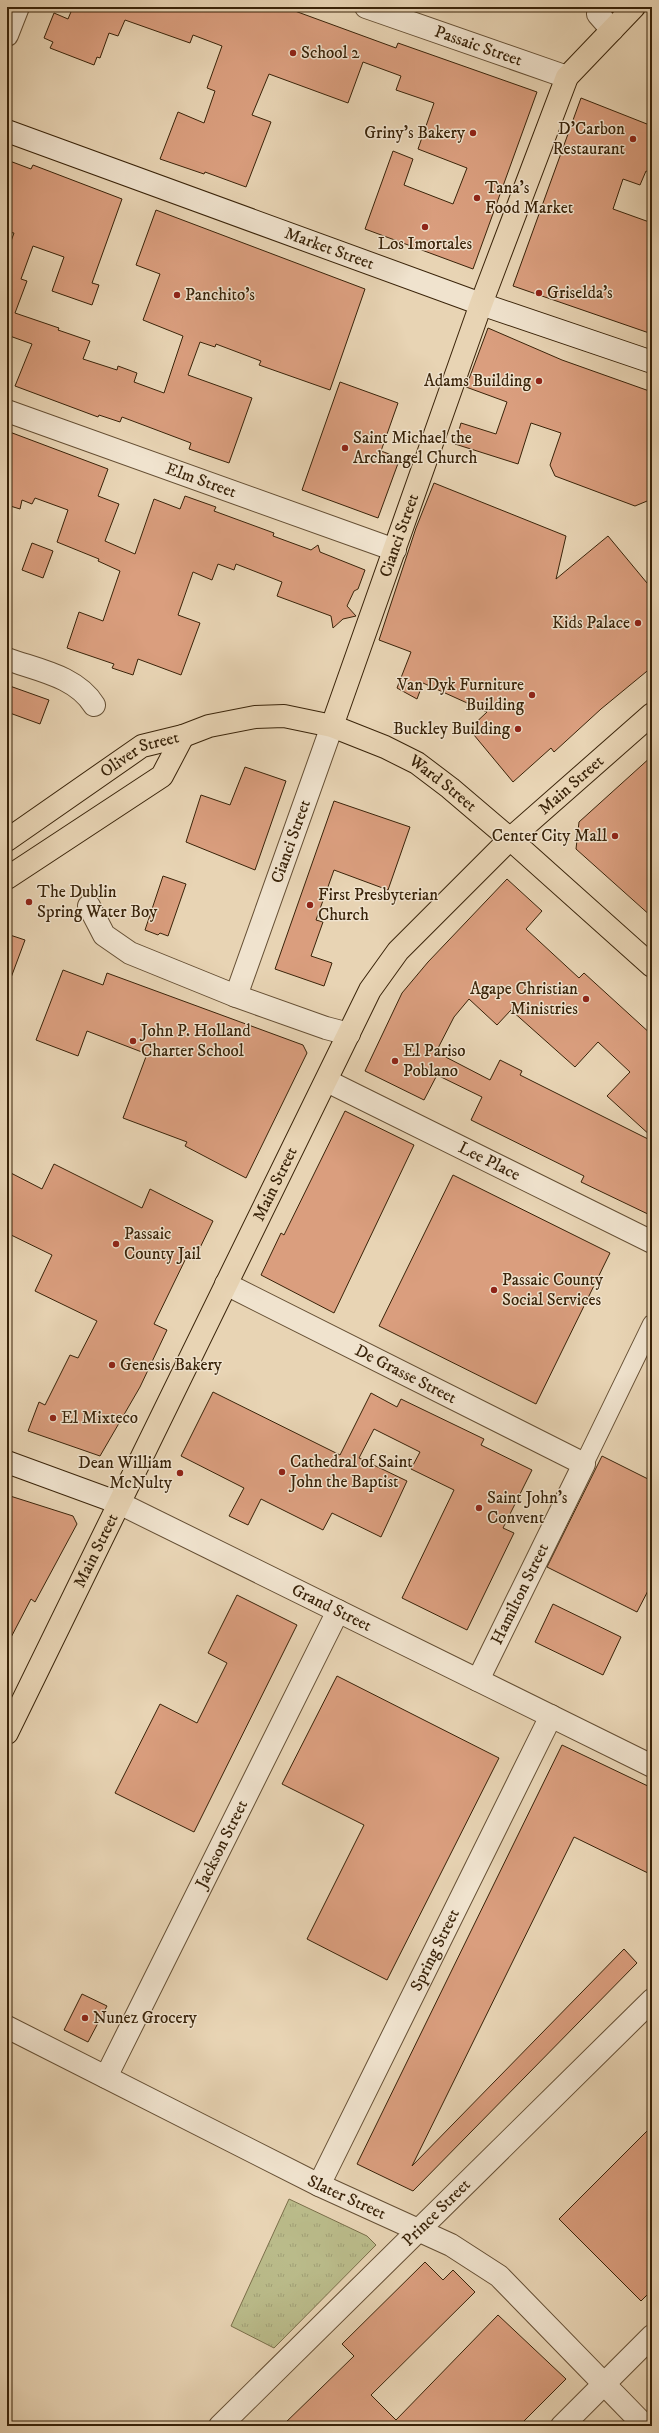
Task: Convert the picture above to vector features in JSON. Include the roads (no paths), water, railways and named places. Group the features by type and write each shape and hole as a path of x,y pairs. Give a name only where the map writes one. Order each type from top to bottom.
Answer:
{"main road":[{"path":"567,77 634,7"},
{"name":"Cianci Street","path":"332,726 481,304 567,77"},
{"name":"Main Street","path":"7,1733 119,1502 327,1081 370,990 394,957 510,839 652,714"},
{"name":"Ward Street","path":"183,736 209,726 255,717 284,716 332,726 385,747 417,763 450,788 510,839 652,966"},
{"name":"Oliver Street","path":"7,840 142,746 183,736"},
{"name":"Oliver Street","path":"8,878 162,776 183,736"}],"street":[{"path":"7,35 18,7"},
{"name":"Passaic Street","path":"366,7 567,77"},
{"path":"600,7 598,14 612,30"},
{"name":"Market Street","path":"7,131 481,304 652,362"},
{"name":"Elm Street","path":"7,411 395,550"},
{"path":"7,659 70,682 87,694 94,705"},
{"name":"Cianci Street","path":"236,996 332,726"},
{"path":"89,906 104,935 116,945 130,953 236,996 326,1028 349,1034"},
{"name":"Lee Place","path":"327,1081 652,1242"},
{"name":"De Grasse Street","path":"226,1284 584,1464"},
{"path":"584,1464 652,1324"},
{"name":"Grand Street","path":"7,1462 119,1502 652,1766"},
{"name":"Hamilton Street","path":"478,1680 584,1464"},
{"name":"Jackson Street","path":"106,2077 338,1611"},
{"name":"Spring Street","path":"320,2185 551,1716"},
{"name":"Prince Street","path":"220,2426 652,2000"},
{"name":"Slater Street","path":"7,2027 320,2185 451,2245 498,2276 645,2426"},
{"path":"562,2426 652,2336"}],"place":[{"name":"School 2","path":"293,53"},
{"name":"Griny's Bakery","path":"473,133"},
{"name":"D'Carbon Restaurant","path":"633,139"},
{"name":"Tana's Food Market","path":"477,198"},
{"name":"Los Imortales","path":"425,227"},
{"name":"Griselda's","path":"539,293"},
{"name":"Panchito's","path":"177,295"},
{"name":"Adams Building","path":"539,381"},
{"name":"Saint Michael the Archangel Church","path":"345,448"},
{"name":"Kids Palace","path":"638,623"},
{"name":"Van Dyk Furniture Building","path":"532,695"},
{"name":"Buckley Building","path":"518,729"},
{"name":"Center City Mall","path":"615,836"},
{"name":"The Dublin Spring Water Boy","path":"29,902"},
{"name":"First Presbyterian Church","path":"310,905"},
{"name":"Agape Christian Ministries","path":"586,999"},
{"name":"John P. Holland Charter School","path":"133,1041"},
{"name":"El Pariso Poblano","path":"395,1061"},
{"name":"Passaic County Jail","path":"116,1244"},
{"name":"Passaic County Social Services","path":"494,1290"},
{"name":"Genesis Bakery","path":"112,1365"},
{"name":"El Mixteco","path":"53,1418"},
{"name":"Cathedral of Saint John the Baptist","path":"282,1472"},
{"name":"Dean William McNulty","path":"180,1473"},
{"name":"Saint John's Convent","path":"479,1508"},
{"name":"Nunez Grocery","path":"85,2018"}]}
